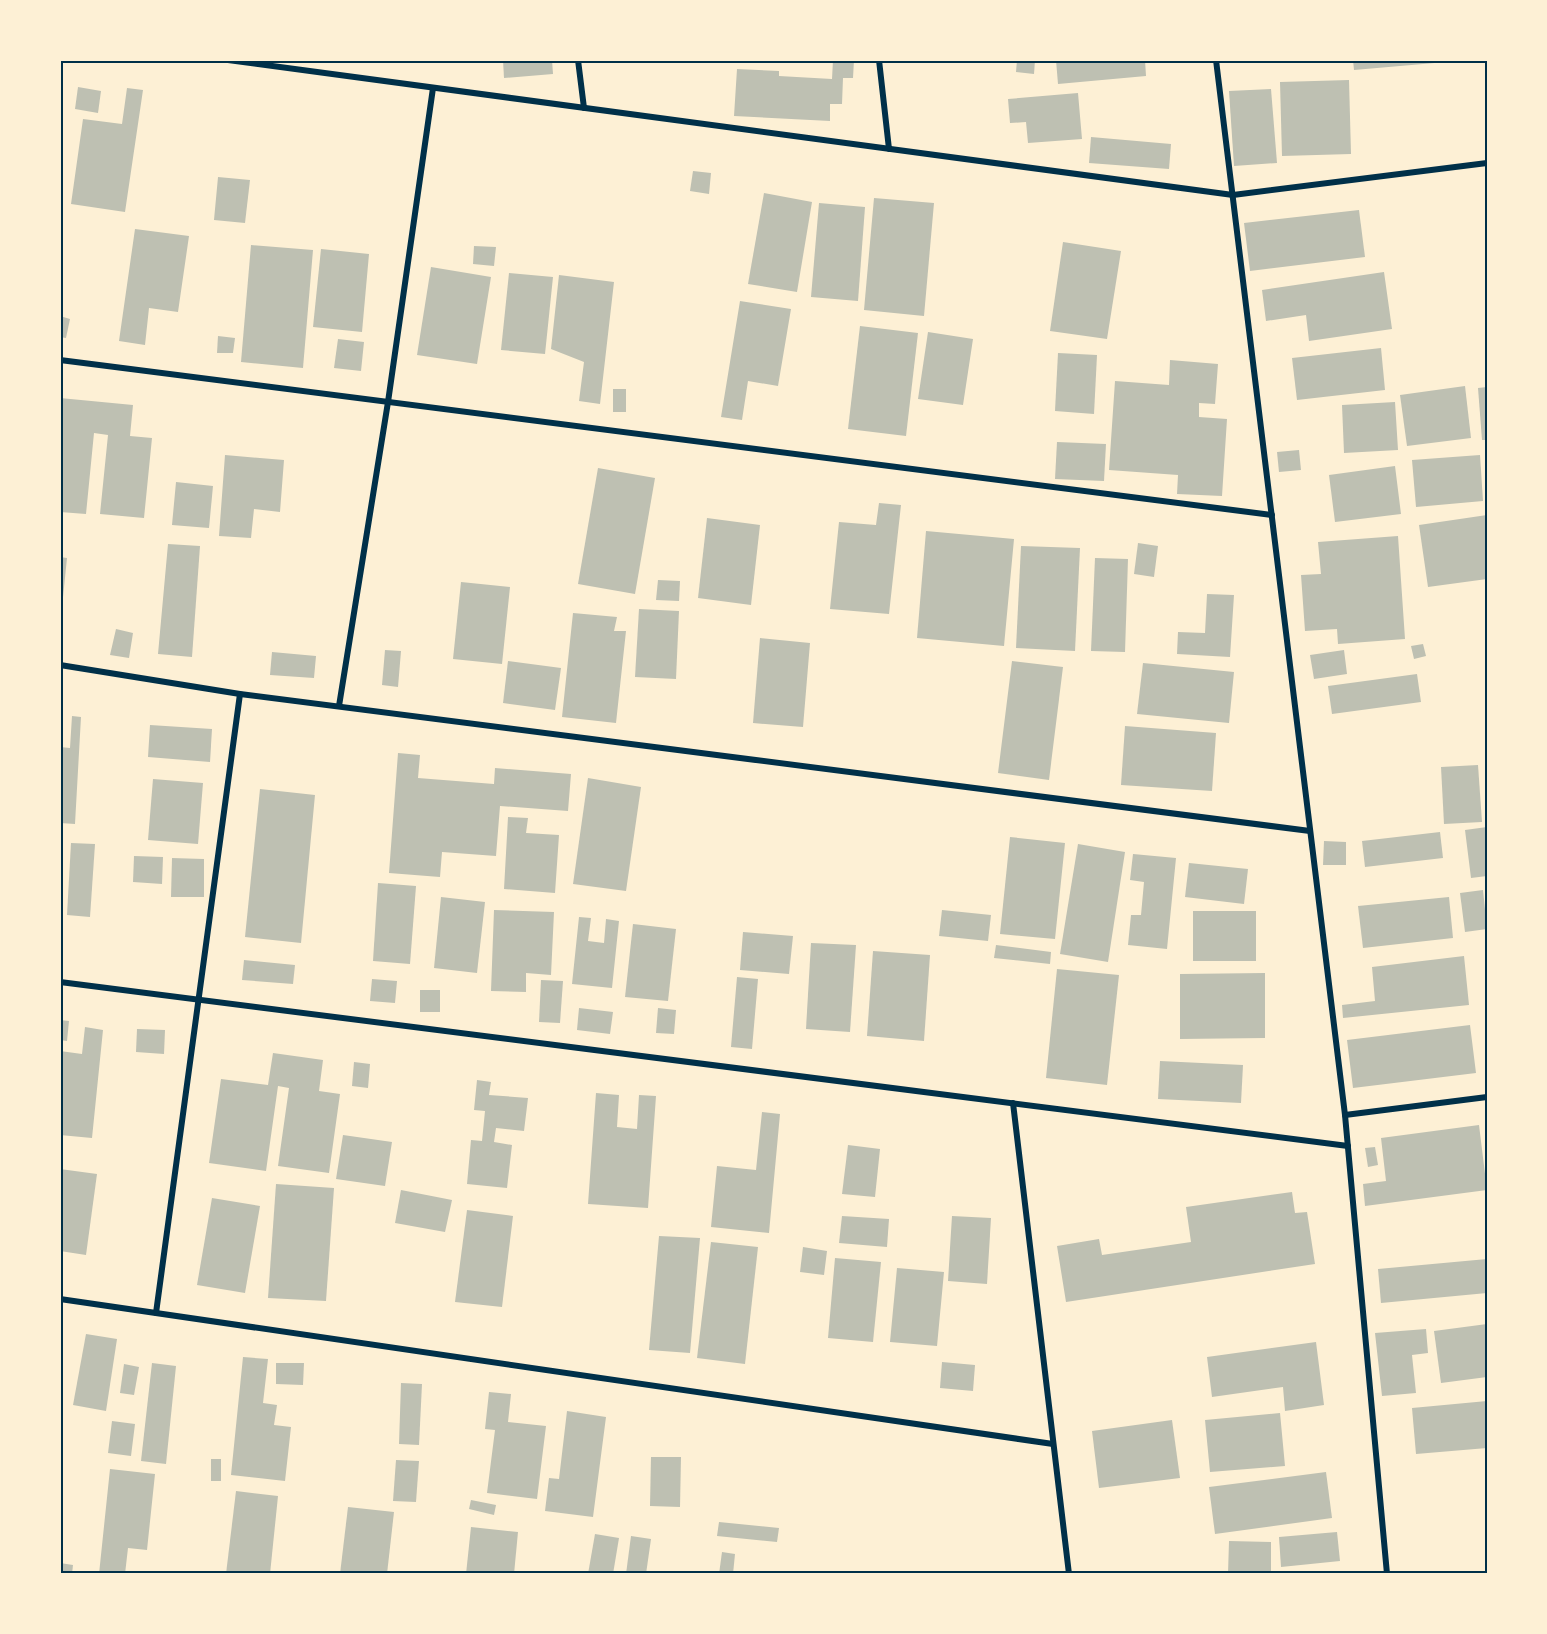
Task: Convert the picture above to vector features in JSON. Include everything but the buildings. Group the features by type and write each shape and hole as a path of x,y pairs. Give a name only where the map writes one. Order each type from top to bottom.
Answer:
{"street":[{"path":"228,60 277,63 433,88 1233,195 1487,163"},
{"path":"578,60 584,108"},
{"path":"879,60 889,149"},
{"path":"1216,60 1345,1115 1387,1574"},
{"path":"339,706 388,402 433,88"},
{"path":"60,360 1272,515"},
{"path":"60,664 240,694 1310,831"},
{"path":"156,1313 240,694"},
{"path":"60,982 1348,1146"},
{"path":"1345,1115 1487,1097"},
{"path":"1013,1103 1069,1574"},
{"path":"60,1299 1053,1444"}]}
